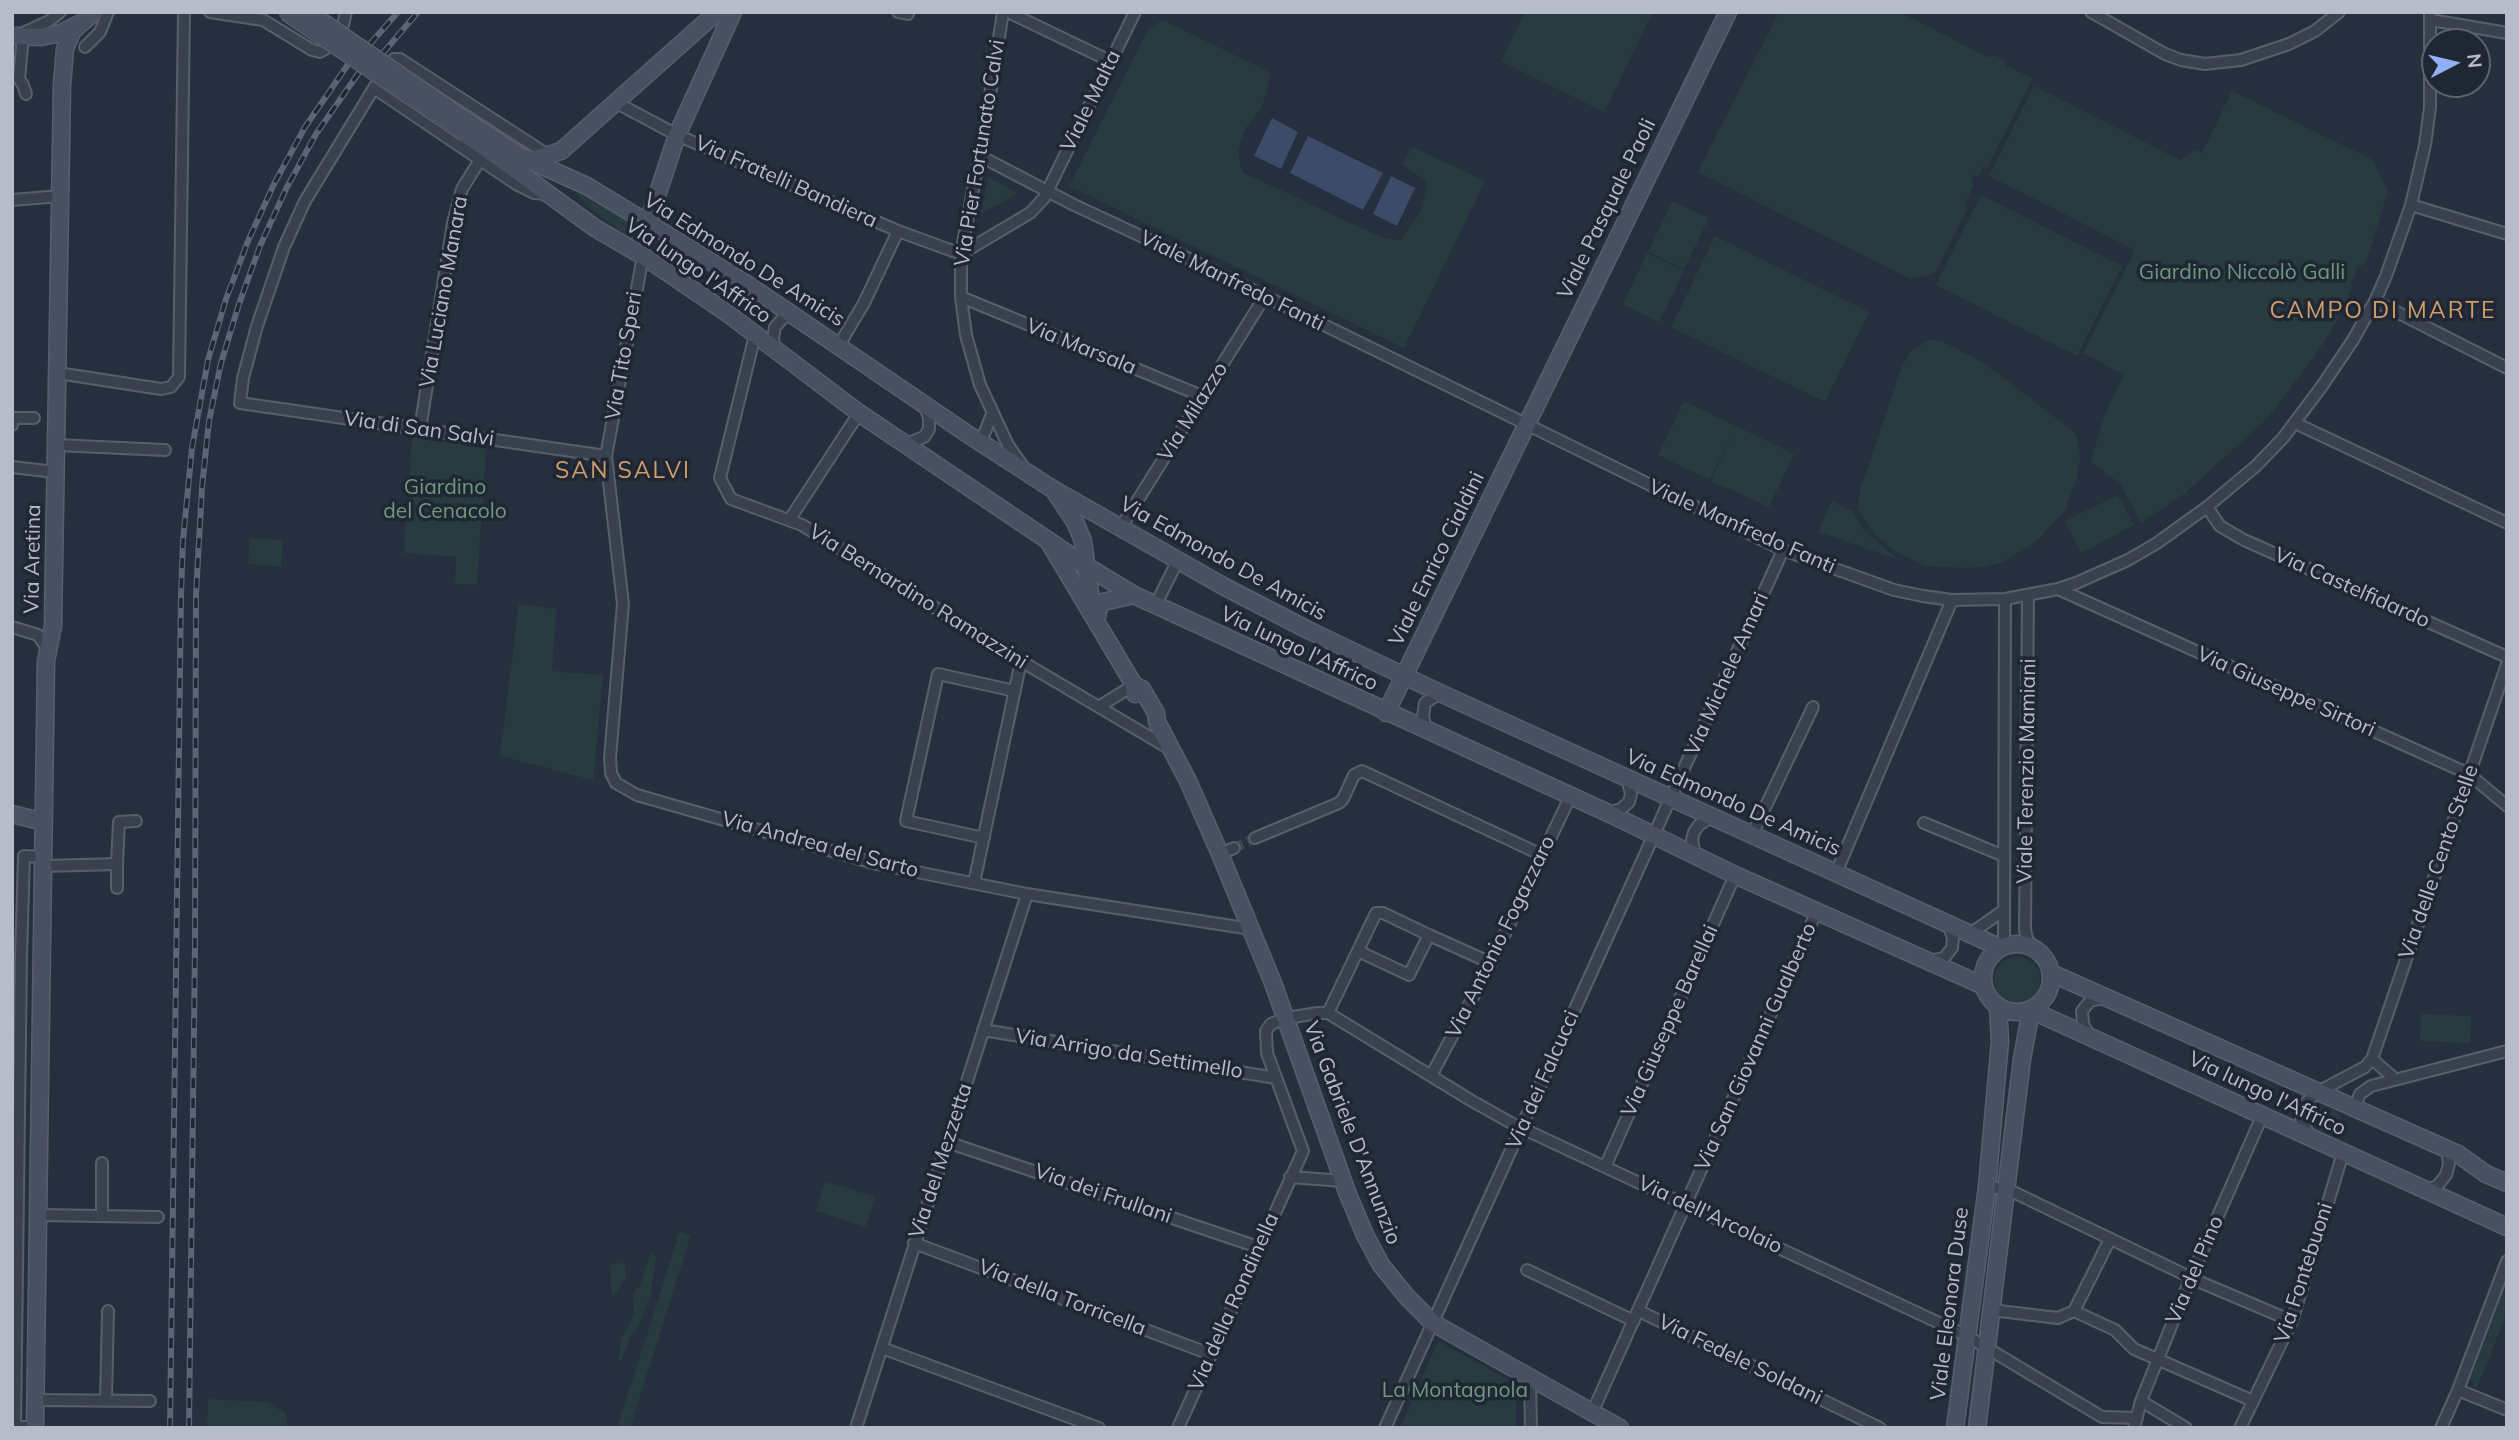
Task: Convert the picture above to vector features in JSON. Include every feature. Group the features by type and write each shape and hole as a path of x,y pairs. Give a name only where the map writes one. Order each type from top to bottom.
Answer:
{"street":[{"path":"16,36 49,21 60,12"},
{"path":"66,12 76,27"},
{"path":"16,36 48,36 76,27 94,12"},
{"path":"85,47 100,32 108,12"},
{"path":"58,373 161,389 173,385 179,377 184,12"},
{"path":"209,12 263,20 312,50 320,52 327,48"},
{"path":"286,12 468,128"},
{"path":"308,12 468,128"},
{"path":"343,25 346,12"},
{"path":"529,161 554,153 717,12"},
{"path":"648,223 677,135 733,12"},
{"path":"1005,12 1110,61"},
{"name":"Via Pier Fortunato Calvi","path":"1005,12 961,254 961,297 971,356 992,414 1008,445 1027,472"},
{"name":"Viale Malta","path":"961,254 1039,205 1135,12"},
{"name":"Viale Pasquale Paoli","path":"1526,424 1728,12"},
{"path":"2091,12 2157,51 2181,60 2206,64 2248,58 2289,44 2315,31 2339,12"},
{"path":"2431,16 2507,33"},
{"name":"Viale Manfredo Fanti","path":"980,156 1783,550 1894,590 1952,600 2005,599 2058,589 2128,560 2157,543 2207,507 2256,466 2295,423 2346,351 2375,301 2393,256 2410,205 2425,145 2430,107 2431,16"},
{"name":"Via Aretina","path":"35,1427 46,661 53,626 63,59 68,41 76,27"},
{"path":"16,36 19,79 26,94"},
{"path":"394,59 397,57 554,153 563,176"},
{"name":"Via lungo l'Affrico","path":"240,403 243,378 257,326 284,247 305,201 375,86 526,189 550,195"},
{"name":"Via Fratelli Bandiera","path":"615,102 677,135 898,231 961,254"},
{"name":"Via Edmondo De Amicis","path":"468,128 529,161 587,186 648,223 796,316 924,405 1051,488 1178,561 1308,630 1440,693 2001,948"},
{"name":"Via lungo l'Affrico","path":"468,128 595,228 643,256 859,413 1086,566 1135,595 1386,713 1608,813 1735,875 1984,986"},
{"name":"Via Luciano Manara","path":"421,429 453,223 462,189 480,160"},
{"name":"Via lungo l'Affrico","path":"563,176 574,203 595,228"},
{"path":"12,200 60,196"},
{"path":"2410,205 2507,234"},
{"path":"839,345 864,303 898,231"},
{"name":"Via Tito Speri","path":"618,559 602,455 643,256"},
{"name":"Via Milazzo","path":"1121,527 1265,296"},
{"name":"Via Marsala","path":"961,297 1202,396"},
{"path":"2375,301 2507,368"},
{"name":"Via lungo l'Affrico","path":"776,352 773,342 775,327 784,317 796,316"},
{"name":"Via Bernardino Ramazzini","path":"755,335 720,478 731,499 790,519 1021,661 1173,750"},
{"name":"Via di San Salvi","path":"240,403 602,455"},
{"path":"905,444 924,437 929,429 929,418 924,405"},
{"path":"790,519 859,413"},
{"path":"981,442 989,428 992,414"},
{"path":"12,425 13,418 34,418"},
{"path":"2295,423 2507,523"},
{"name":"Viale Enrico Cialdini","path":"1386,713 1526,424"},
{"path":"56,445 165,450"},
{"path":"12,467 55,471"},
{"path":"1051,488 1079,528 1086,566"},
{"name":"Via Castelfidardo","path":"2207,507 2220,526 2244,540 2507,657"},
{"name":"Via Gabriele D'Annunzio","path":"1047,539 1135,685 1134,693 1149,718 1157,722 1227,851 1251,929 1344,1181 1365,1235 1381,1265 1406,1297 1433,1323 1620,1428"},
{"name":"Via Michele Amari","path":"1654,836 1783,550"},
{"name":"Via Andrea del Sarto","path":"618,559 623,604 610,768 612,777 619,786 637,795 860,859 1027,894 1251,929"},
{"path":"1155,606 1178,561"},
{"name":"Via Gabriele D'Annunzio","path":"1086,566 1096,620"},
{"name":"Via Giuseppe Sirtori","path":"2058,589 2469,774 2507,806"},
{"path":"1096,620 1103,602 1135,595"},
{"name":"Viale Terenzio Mamiani","path":"2028,595 2025,930 2029,946"},
{"name":"Viale Terenzio Mamiani","path":"2001,948 2004,940 2005,599"},
{"path":"1836,873 1952,600"},
{"path":"12,627 37,635 48,650"},
{"path":"974,883 1021,661"},
{"name":"Via delle Cento Stelle","path":"2372,1059 2507,664"},
{"path":"984,838 906,821 938,674 1015,691"},
{"path":"1100,706 1135,685"},
{"path":"1426,731 1423,716 1425,703 1440,693"},
{"path":"1752,835 1813,707"},
{"path":"1255,838 1339,803 1354,775 1362,771 1542,855"},
{"path":"1608,813 1621,809 1629,802 1631,794 1627,778"},
{"name":"Via Antonio Fogazzaro","path":"1431,1076 1491,963 1570,797"},
{"path":"12,814 44,822"},
{"path":"1695,855 1692,840 1694,832 1711,817"},
{"path":"117,888 119,822 136,821"},
{"path":"1924,823 2004,856"},
{"name":"Via dei Falcucci","path":"1385,1428 1654,836"},
{"path":"35,1427 15,1427 24,856 44,862 84,867 91,864 117,864"},
{"name":"Via Giuseppe Barellai","path":"1605,1167 1735,875"},
{"name":"Via del Mezzetta","path":"856,1428 1027,894"},
{"path":"23,911 44,910"},
{"name":"Viale Terenzio Mamiani","path":"1970,934 2004,910"},
{"name":"Via San Giovanni Gualberto","path":"1592,1413 1817,911"},
{"path":"1286,1018 1328,1013 1374,915 1378,912 1491,963"},
{"path":"1929,961 1944,958 1952,948 1953,938 1948,924"},
{"path":"1358,951 1409,975 1429,934"},
{"path":"1998,1007 1988,997 1984,986 1986,965 2001,948 2014,944 2029,946 2043,956 2051,974 2047,995 2031,1010"},
{"path":"2051,974 2458,1154 2486,1174 2507,1182"},
{"path":"2090,1035 2083,1024 2082,1011 2090,1001 2104,998"},
{"name":"Via lungo l'Affrico","path":"1998,1007 2014,1013 2031,1010 2090,1035 2507,1227"},
{"name":"Viale Eleonora Duse","path":"1955,1428 1987,1186 2000,1041 1998,1007"},
{"name":"Viale Eleonora Duse","path":"1977,1428 2022,1059 2031,1010"},
{"name":"Via dell'Arcolaio","path":"1328,1013 1521,1128 1967,1336 2102,1417 2135,1423"},
{"name":"Via Gabriele D'Annunzio","path":"1286,1018 1269,1025 1265,1035 1267,1053 1303,1151"},
{"name":"Via Arrigo da Settimello","path":"984,1030 1276,1078"},
{"path":"2354,1109 2365,1088 2507,1051"},
{"path":"2316,1093 2365,1067 2372,1059 2395,1079"},
{"name":"Via lungo l'Affrico","path":"2311,1137 2303,1125 2301,1115 2305,1104 2316,1093"},
{"name":"Via del Pino","path":"2135,1423 2141,1401 2191,1278 2263,1114"},
{"name":"Via dei Frullani","path":"947,1142 1258,1247"},
{"path":"2426,1191 2438,1185 2446,1175 2449,1164 2447,1150"},
{"name":"Via della Rondinella","path":"1178,1428 1303,1151"},
{"name":"Via Fontebuoni","path":"2240,1428 2292,1321 2343,1153"},
{"path":"102,1163 102,1216"},
{"path":"1290,1177 1344,1181"},
{"name":"Viale Eleonora Duse","path":"1987,1186 2007,1189"},
{"path":"2007,1189 2191,1278 2292,1321"},
{"path":"40,1215 158,1217"},
{"path":"1991,1310 2058,1318 2074,1311 2110,1239"},
{"name":"Via della Torricella","path":"914,1243 1210,1354"},
{"path":"2441,1428 2507,1261"},
{"name":"Via Fedele Soldani","path":"1527,1270 1637,1316 1880,1428"},
{"path":"106,1401 108,1311"},
{"path":"2074,1311 2115,1330 2134,1349 2253,1401"},
{"path":"882,1348 1099,1428"},
{"path":"1530,1379 1531,1428"},
{"path":"2458,1390 2507,1410"},
{"path":"36,1400 150,1402"},
{"path":"2141,1401 2186,1428"}],"green space":[{"path":"1525,12 1653,12 1604,112 1501,61"},
{"path":"1779,12 1900,12 1989,58 1994,55 2005,60 2006,66 2033,78 1987,168 1983,167 1979,176 1974,175 1970,182 1974,184 1964,205 1968,208 1935,273 1910,279 1698,172"},
{"path":"1163,20 1271,73 1262,107 1245,129 1238,150 1242,172 1383,238 1401,240 1422,210 1427,182 1402,164 1413,147 1485,181 1404,348 1069,186 1149,28"},
{"name":"Giardino Niccolò Galli","path":"2034,86 2180,160 2195,150 2202,153 2232,91 2373,160 2388,192 2366,262 2357,269 2351,282 2352,288 2333,328 2318,351 2268,418 2184,494 2141,523 2121,485 2091,461 2104,416 2124,375 2083,353 2135,250 1989,176"},
{"path":"988,177 1016,192 1016,195 981,214"},
{"path":"577,191 602,201 625,218 641,238 641,245 591,210 578,196"},
{"path":"1981,195 2122,266 2077,356 1936,285"},
{"path":"1672,201 1709,218 1684,269 1648,252"},
{"path":"1715,236 1869,312 1825,402 1671,327"},
{"path":"1647,253 1684,271 1659,322 1623,304"},
{"path":"1929,340 1944,342 1987,365 2074,432 2079,444 2080,460 2076,480 2065,510 2036,542 2003,562 1985,567 1925,566 1894,551 1875,534 1859,512 1860,491 1902,366 1910,352"},
{"path":"1684,401 1794,454 1769,507 1711,481 1734,431 1710,480 1658,455"},
{"name":"Giardino del Cenacolo","path":"412,437 486,448 477,585 455,584 456,557 404,553"},
{"path":"2118,495 2134,525 2081,553 2065,521"},
{"path":"1832,501 1852,511 1864,530 1897,559 1818,532"},
{"path":"250,538 283,540 281,567 248,564"},
{"path":"519,604 556,609 552,671 603,675 593,780 500,756"},
{"path":"2017,957 2033,964 2040,980 2033,996 2017,1003 2001,996 1994,980 2001,964"},
{"path":"2421,1014 2471,1016 2470,1043 2420,1041"},
{"path":"2314,1106 2323,1106 2338,1112 2343,1121 2341,1131 2332,1135 2314,1128 2308,1121 2308,1116"},
{"path":"825,1181 875,1197 866,1227 816,1211"},
{"path":"680,1231 691,1235 630,1428 617,1428"},
{"path":"651,1251 656,1257 651,1293 638,1328 631,1335 622,1359 618,1362 622,1337 634,1315 633,1293 640,1285"},
{"path":"625,1263 626,1278 612,1298 610,1264"},
{"path":"2507,1282 2507,1313 2476,1390 2471,1378"},
{"name":"La Montagnola","path":"1438,1341 1516,1384 1516,1428 1400,1428"},
{"path":"208,1399 268,1402 286,1414 287,1428 207,1428"}],"water":[{"path":"1272,118 1298,132 1281,169 1254,156"},
{"path":"1308,136 1383,173 1363,210 1290,173"},
{"path":"1391,176 1415,188 1397,226 1373,214"}],"tunnel":[{"path":"1234,848 1255,838"}],"railway":[{"path":"370,44 398,12"},
{"path":"383,53 418,12"},
{"path":"170,1428 181,594 192,448 208,360 226,299 248,241 274,184 305,127 349,63"},
{"path":"189,1428 196,595 209,421 221,363 260,246 286,189 316,134 360,71"}],"district":[{"name":"CAMPO DI MARTE","path":"2383,311"},
{"name":"SAN SALVI","path":"623,471"}]}
